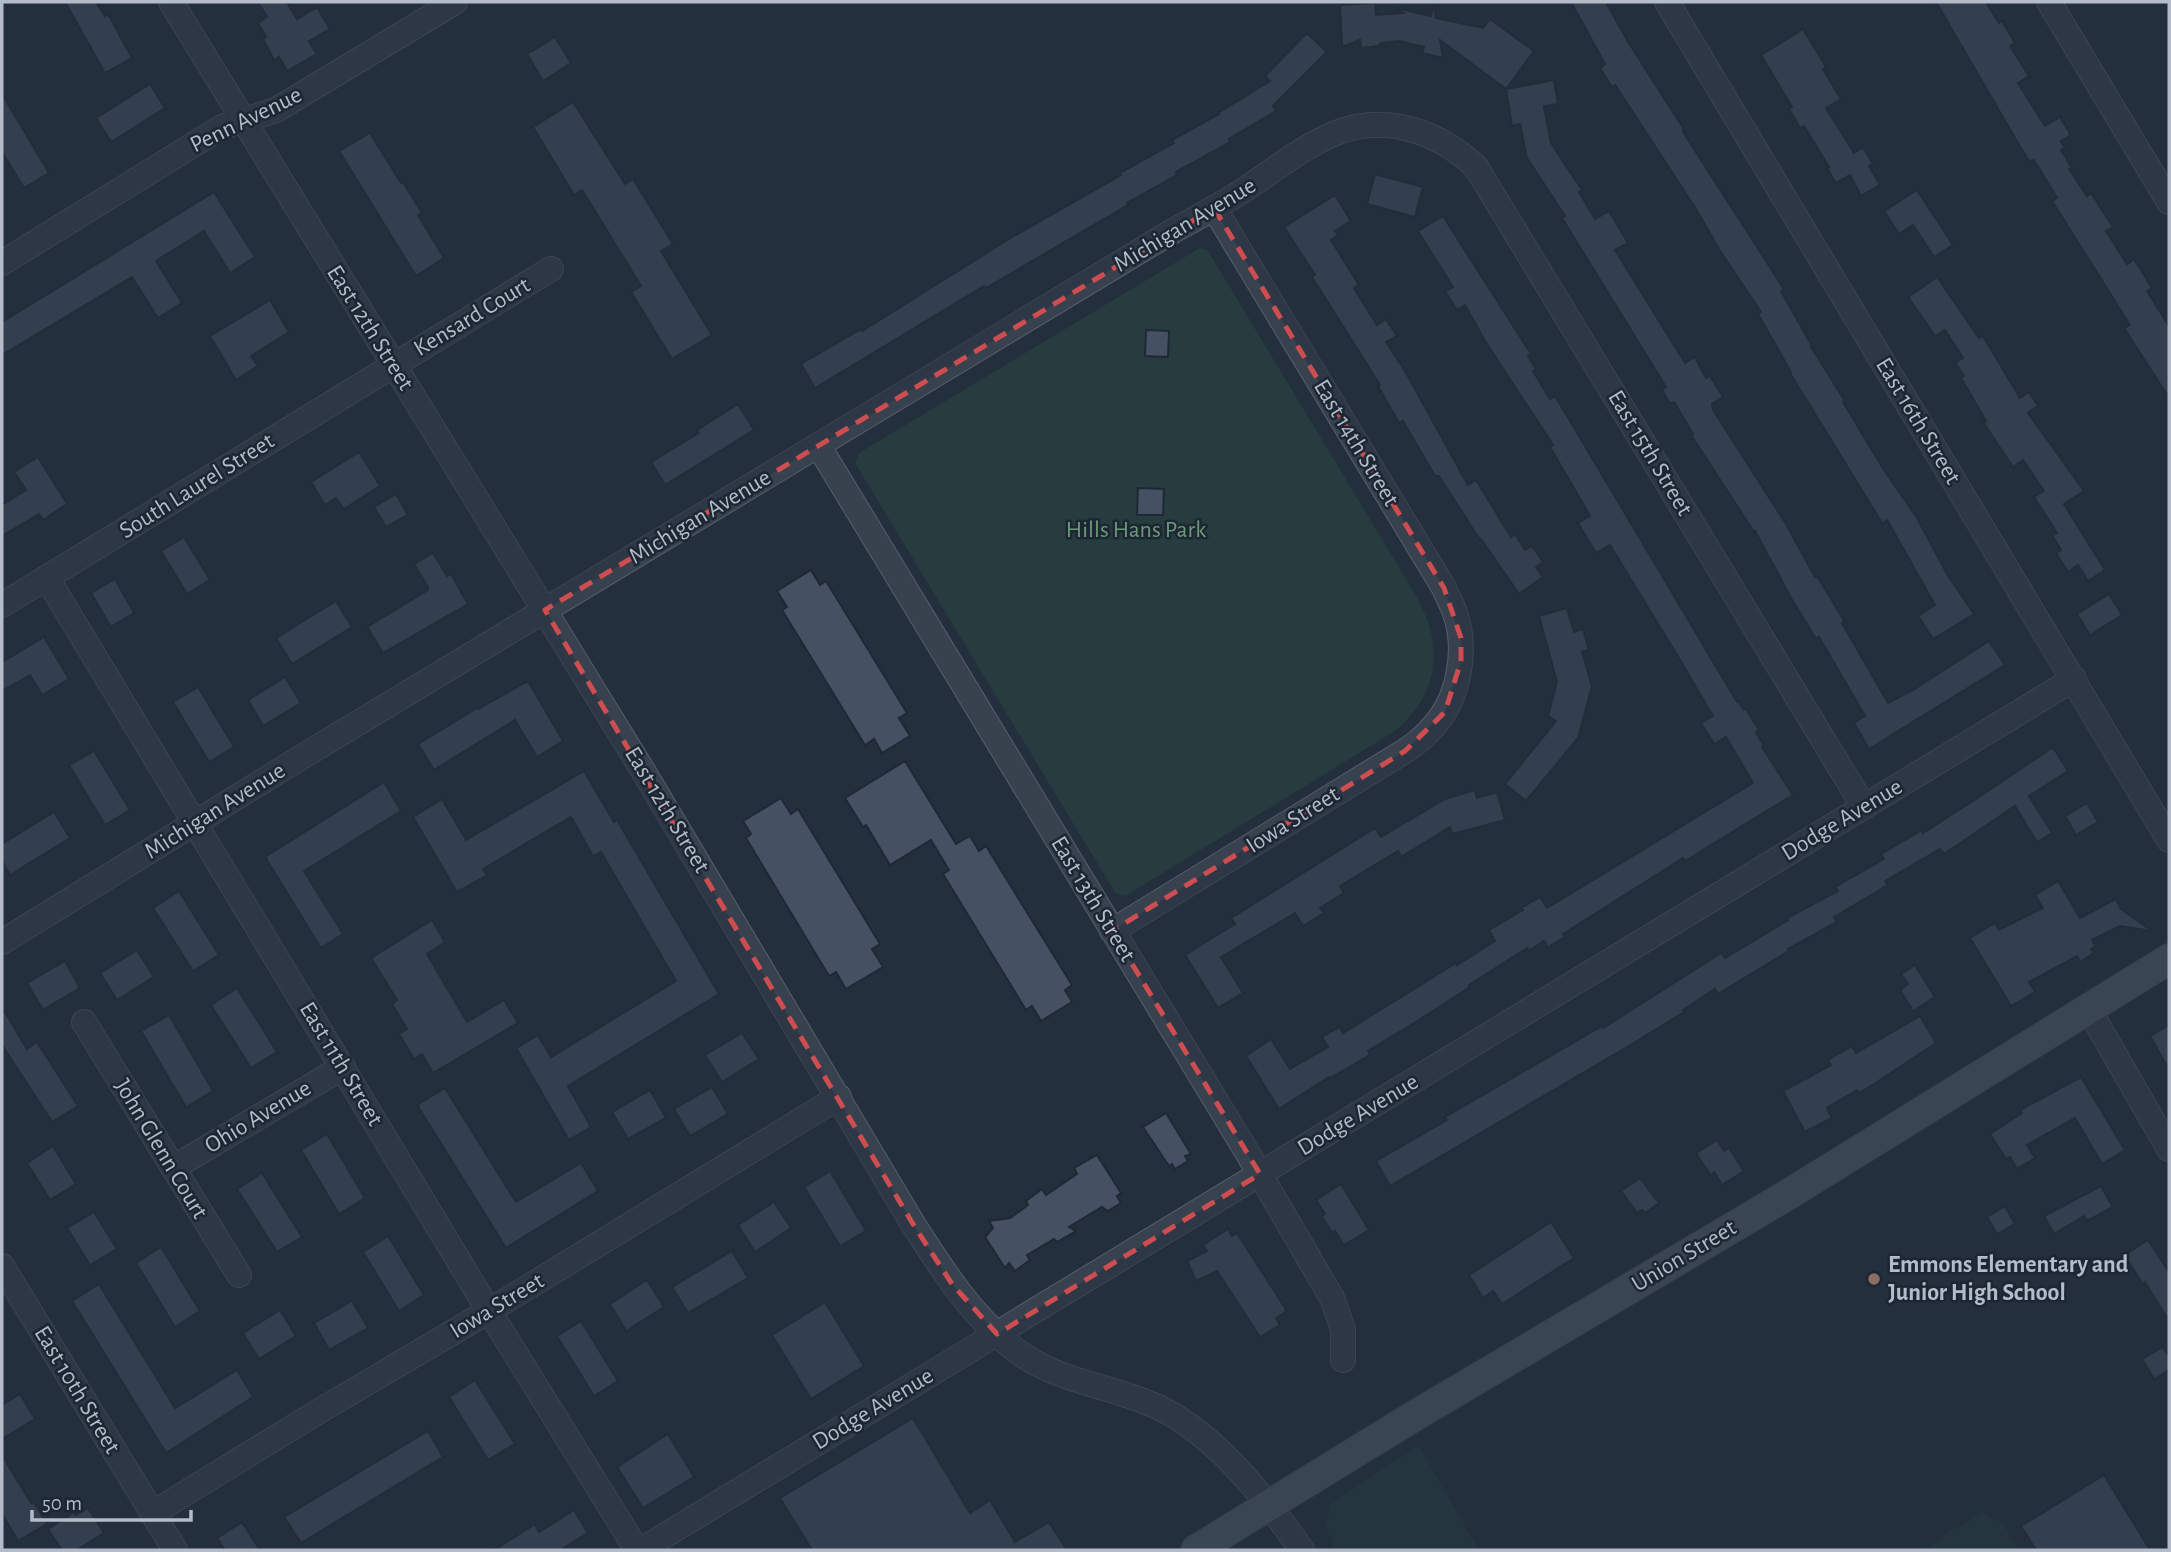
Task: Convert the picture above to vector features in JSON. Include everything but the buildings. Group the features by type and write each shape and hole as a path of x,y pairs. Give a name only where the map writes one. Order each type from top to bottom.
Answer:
{"main road":[{"name":"Union Street","path":"1196,1550 1410,1418 1789,1194 2169,959"}],"street":[{"name":"East 12th Street","path":"171,2 545,610 913,1224 952,1284 976,1314 1014,1349 1066,1378 1136,1399 1177,1418 1209,1443 1269,1506"},
{"name":"Penn Avenue","path":"4,256 222,127 276,110 456,2"},
{"name":"East 16th Street","path":"1667,2 2169,840"},
{"path":"2049,2 2169,202"},
{"name":"Michigan Avenue","path":"2,942 1296,156 1343,131 1364,126 1409,128"},
{"name":"East 15th Street","path":"1409,128 1448,144 1476,167 1864,807"},
{"name":"East 14th Street","path":"1214,208 1444,588 1455,612 1461,638 1461,661 1454,690"},
{"name":"Kensard Court","path":"393,365 551,269"},
{"name":"South Laurel Street","path":"2,606 393,365"},
{"name":"East 13th Street","path":"818,446 1260,1174 1332,1298 1343,1329 1343,1360"},
{"name":"East 11th Street","path":"47,578 489,1311 639,1550"},
{"name":"Dodge Avenue","path":"639,1550 2074,680"},
{"name":"Iowa Street","path":"1112,931 1405,751 1431,730 1445,712 1454,690"},
{"path":"2088,1008 2169,1149"},
{"name":"John Glenn Court","path":"84,1022 239,1275"},
{"name":"Ohio Avenue","path":"173,1168 343,1067"},
{"name":"Iowa Street","path":"153,1513 839,1097"},
{"name":"East 10th Street","path":"2,1266 175,1550"},
{"path":"1269,1506 1302,1550"}],"highlighted area":[{"path":"1214,208 1444,588 1461,638 1461,661 1445,712 1405,751 1112,931 1260,1174 997,1334 952,1284 913,1224 545,610"}],"green space":[{"name":"Hills Hans Park","path":"1200,248 1208,251 1418,599 1432,635 1433,670 1421,701 1395,731 1125,896 1116,894 855,463 859,453"},
{"path":"1419,1446 1477,1547 1471,1550 1335,1550 1326,1528 1330,1505"},
{"path":"1983,1513 2003,1524 2019,1550 1926,1550 1950,1531"}],"place":[{"name":"Emmons Elementary and Junior High School","path":"1874,1279"}]}
